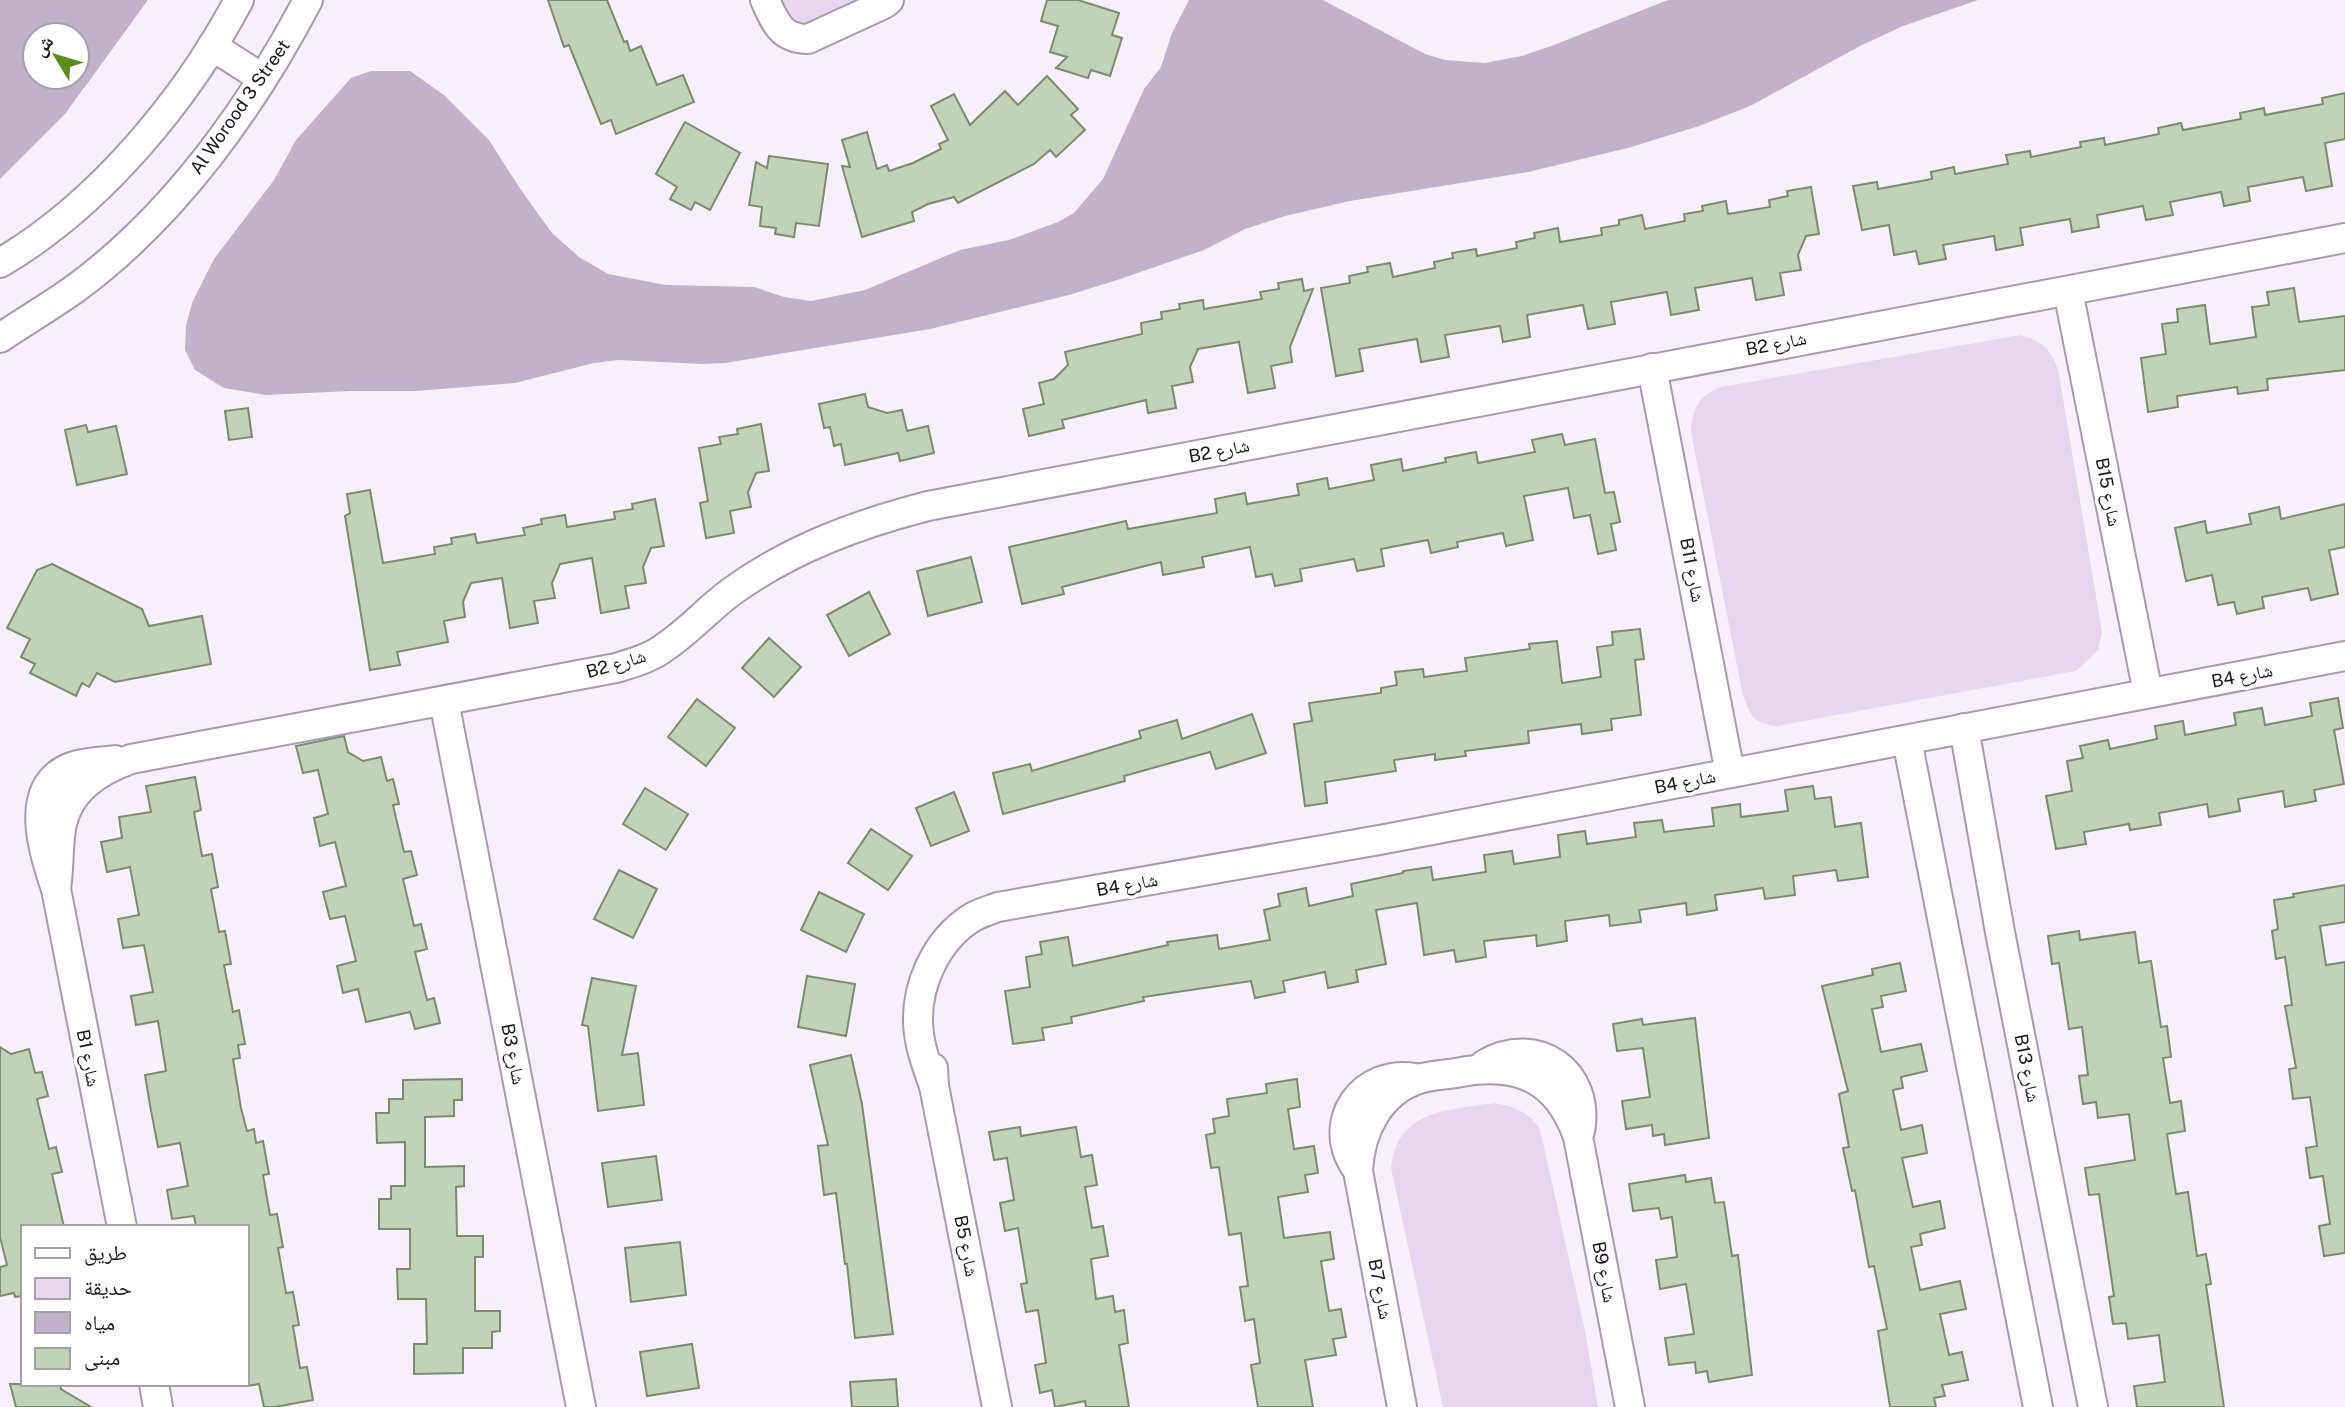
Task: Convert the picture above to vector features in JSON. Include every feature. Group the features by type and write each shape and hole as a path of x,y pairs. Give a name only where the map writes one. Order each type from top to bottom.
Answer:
{"street":[{"path":"0,263 55,225 142,141 212,46 239,0"},
{"path":"765,0 783,33 799,39 808,39 889,0"},
{"name":"Al Worood 3 Street","path":"0,338 76,288 130,243 179,192 225,134 262,78 299,3"},
{"path":"212,46 262,78"},
{"name":"B2 شارع","path":"131,759 616,668 664,649 730,593 766,569 845,531 928,506 2345,238"},
{"name":"B15 شارع","path":"2068,291 2148,693"},
{"name":"B11 شارع","path":"1653,368 1730,773"},
{"name":"B4 شارع","path":"934,1086 924,1059 919,1032 919,1005 925,978 936,954 953,932 974,916 998,907 1398,837 2345,656"},
{"name":"B3 شارع","path":"444,701 581,1407"},
{"name":"B13 شارع","path":"1964,729 2000,932 2093,1407"},
{"path":"1907,740 2038,1407"},
{"name":"B1 شارع","path":"122,1225 56,889 44,850 40,808 50,783 72,766 131,759"},
{"name":"B9 شارع","path":"1358,1171 1348,1155 1344,1137 1346,1118 1354,1101 1367,1087 1383,1079 1402,1076 1420,1079 1477,1068 1507,1069 1540,1084 1557,1098 1566,1110 1578,1137 1630,1407"},
{"name":"B5 شارع","path":"934,1086 997,1407"},
{"name":"B7 شارع","path":"1358,1171 1402,1407"},
{"path":"154,1386 158,1407"}],"green space":[{"path":"775,0 862,0 809,25 789,22"},
{"path":"2021,335 2044,346 2052,355 2058,369 2102,632 2098,650 2076,671 1777,726 1757,720 1750,712 1742,691 1691,432 1698,404 1707,394 1721,387"},
{"path":"1494,1103 1520,1111 1531,1118 1540,1129 1585,1331 1598,1407 1443,1407 1391,1168 1395,1149 1403,1134 1414,1124 1427,1116 1442,1112"}],"water":[{"path":"0,0 148,0 91,78 91,21 21,21 21,91 82,91 65,114 0,179"},
{"path":"1189,0 1323,0 1425,54 1445,60 1485,63 1522,56 1554,45 1668,0 1978,0 1903,26 1860,46 1750,106 1699,126 1628,148 1528,172 1350,201 1285,216 1245,229 1204,250 1117,280 1069,295 930,329 725,363 618,360 594,363 515,383 415,391 266,395 224,388 195,370 185,350 186,326 192,303 214,259 274,180 296,140 351,78 371,71 410,71 444,95 489,140 552,233 579,257 608,274 666,285 754,287 784,297 811,301 865,290 960,250 1009,240 1058,222 1074,213 1103,179 1144,89 1161,67 1172,33"}],"building":[{"path":"548,0 607,0 624,42 627,41 630,51 641,46 657,85 683,75 694,102 616,134 611,120 601,124 569,45 564,47"},
{"path":"1047,0 1078,0 1119,13 1112,35 1122,38 1110,76 1091,70 1088,78 1056,68 1067,57 1050,52 1058,26 1041,21"},
{"path":"1047,76 1078,109 1071,115 1085,130 1056,157 1050,150 1034,164 958,203 954,197 928,204 912,212 914,221 862,237 842,166 850,167 842,140 867,132 877,169 887,165 889,171 941,149 939,144 948,140 931,106 954,94 970,125 1005,91 1018,105"},
{"path":"2345,93 2345,139 2325,143 2332,186 2306,191 2303,177 2248,187 2250,201 2224,206 2221,192 2170,202 2173,215 2146,220 2143,206 2097,215 2099,227 2072,232 2070,219 2020,228 2023,245 1996,250 1994,236 1943,245 1946,259 1919,264 1916,251 1894,255 1889,225 1862,230 1853,186 1877,182 1878,189 1932,179 1931,172 1954,167 1955,174 2008,164 2006,155 2030,151 2031,157 2081,147 2080,142 2104,138 2105,145 2159,134 2158,128 2181,123 2183,130 2241,119 2240,113 2264,108 2265,115 2323,104 2322,98"},
{"path":"685,122 740,153 710,210 695,202 691,210 670,199 677,187 656,174"},
{"path":"769,156 828,164 819,226 796,223 794,237 775,234 776,228 760,226 762,207 749,205 756,162 767,168"},
{"path":"1811,187 1819,234 1806,236 1798,255 1801,270 1780,273 1784,295 1756,300 1752,278 1695,288 1699,310 1671,315 1667,292 1611,302 1615,324 1588,329 1583,305 1527,315 1530,337 1503,342 1500,326 1445,335 1449,357 1421,362 1417,339 1359,349 1363,371 1336,376 1321,288 1350,283 1349,276 1368,272 1367,267 1390,263 1393,277 1435,268 1434,262 1453,258 1452,253 1476,249 1477,256 1517,248 1516,242 1535,238 1534,233 1558,228 1560,242 1602,235 1601,228 1619,225 1619,220 1642,215 1645,229 1685,221 1684,214 1703,211 1702,206 1726,201 1728,214 1770,207 1769,200 1788,196 1787,191"},
{"path":"1302,279 1304,291 1313,289 1290,347 1292,362 1271,366 1275,388 1248,393 1239,342 1198,349 1190,367 1193,382 1172,386 1176,408 1148,413 1146,400 1062,420 1064,428 1029,436 1023,409 1044,404 1039,383 1054,379 1068,365 1065,352 1142,334 1141,323 1162,319 1161,312 1180,309 1179,304 1203,300 1204,309 1262,299 1260,292 1279,289 1278,283"},
{"path":"2294,288 2299,322 2345,316 2345,370 2267,379 2268,390 2238,394 2237,387 2177,396 2178,407 2148,412 2141,358 2166,354 2162,324 2178,322 2177,309 2205,305 2210,344 2256,337 2252,307 2269,305 2267,292"},
{"path":"865,394 868,407 887,413 902,410 907,431 928,426 934,453 900,461 898,453 845,465 841,444 834,446 830,427 824,428 819,404"},
{"path":"248,408 252,437 229,440 225,411"},
{"path":"761,424 769,471 756,473 748,492 751,507 730,511 734,533 706,538 700,503 708,501 699,448 721,444 719,437 738,434 737,429"},
{"path":"86,425 88,432 116,426 127,474 77,485 65,430"},
{"path":"1562,434 1565,445 1595,439 1605,493 1614,492 1620,522 1611,524 1616,550 1598,554 1590,515 1574,518 1568,488 1524,496 1533,540 1506,546 1503,533 1457,542 1458,547 1431,553 1428,540 1381,549 1384,566 1357,571 1354,559 1300,569 1302,581 1275,586 1272,574 1256,577 1250,547 1202,557 1204,567 1163,575 1161,562 1062,587 1064,594 1022,604 1009,547 1126,521 1128,529 1217,513 1215,499 1245,493 1247,504 1299,495 1297,484 1327,478 1329,489 1374,480 1371,465 1401,459 1403,471 1446,462 1445,458 1476,452 1478,463 1535,452 1532,440"},
{"path":"370,490 383,563 435,554 434,547 452,544 451,538 475,534 477,543 525,535 523,528 542,524 541,519 565,515 567,527 615,519 614,512 633,509 632,504 655,499 664,546 651,548 643,567 646,583 625,586 629,608 601,613 592,558 560,564 552,583 555,598 534,601 538,623 510,628 502,578 471,583 463,602 465,617 444,621 448,642 397,652 400,665 370,670 345,516 350,513 347,494"},
{"path":"2345,504 2345,547 2329,550 2338,594 2311,600 2308,588 2262,597 2264,608 2237,614 2234,602 2218,605 2212,575 2186,581 2175,528 2205,521 2207,533 2251,524 2249,514 2279,507 2281,519"},
{"path":"971,557 982,602 928,616 917,571"},
{"path":"52,564 142,609 149,626 202,616 211,664 115,682 97,673 89,687 82,683 76,696 30,673 35,664 21,657 30,639 7,628 37,570"},
{"path":"869,592 890,634 849,656 827,615"},
{"path":"1640,629 1644,659 1635,660 1641,715 1611,719 1612,730 1582,734 1581,724 1528,731 1529,743 1465,751 1466,756 1435,760 1435,754 1394,760 1396,771 1325,782 1327,803 1305,806 1294,724 1312,721 1309,703 1381,693 1381,688 1397,685 1395,672 1423,669 1424,677 1467,671 1465,658 1530,649 1529,644 1557,641 1562,683 1601,677 1597,647 1613,645 1612,632"},
{"path":"769,638 801,667 774,697 742,668"},
{"path":"2338,698 2343,728 2334,730 2344,784 2314,790 2316,801 2285,807 2283,791 2238,799 2240,811 2209,817 2207,804 2159,813 2161,825 2130,830 2129,824 2084,832 2086,844 2056,849 2046,796 2072,791 2067,761 2083,758 2080,746 2108,740 2110,749 2157,739 2155,726 2183,721 2185,735 2236,725 2234,713 2262,708 2265,725 2312,716 2310,703"},
{"path":"697,699 735,728 706,766 668,737"},
{"path":"1252,714 1266,753 1216,769 1210,752 1124,776 1125,781 1003,814 993,773 1030,764 1032,771 1141,738 1139,731 1177,720 1182,739"},
{"path":"344,736 348,752 363,761 381,757 387,781 393,779 399,804 393,805 404,852 411,851 417,875 403,879 414,926 421,924 427,949 415,952 427,1000 434,998 440,1023 415,1029 410,1012 366,1022 358,989 343,993 337,966 356,961 345,916 330,919 323,892 346,886 335,842 320,846 314,818 328,814 318,770 303,773 296,746"},
{"path":"195,777 201,810 194,812 202,856 212,854 218,887 211,889 219,932 225,931 231,964 224,965 233,1012 239,1010 245,1044 238,1045 240,1058 233,1059 241,1108 247,1131 254,1129 256,1143 263,1141 269,1174 263,1175 270,1215 277,1214 283,1247 278,1248 286,1293 293,1292 299,1325 293,1326 300,1368 307,1367 313,1400 264,1407 259,1384 248,1386 248,1225 196,1225 194,1216 172,1219 167,1190 188,1186 180,1143 158,1147 150,1105 145,1075 166,1071 158,1021 136,1025 131,996 153,992 144,945 123,948 118,919 139,915 130,867 107,872 101,842 122,838 119,817 151,812 146,786"},
{"path":"1813,786 1815,799 1831,797 1835,827 1861,823 1868,877 1838,881 1836,870 1793,876 1795,895 1765,899 1763,888 1715,895 1717,910 1687,915 1686,903 1639,910 1641,922 1610,926 1609,915 1565,921 1567,941 1537,946 1536,935 1484,941 1486,957 1456,962 1454,950 1424,955 1417,903 1376,910 1386,964 1356,970 1358,982 1328,988 1325,972 1283,981 1285,992 1255,998 1251,981 1143,997 1144,1001 1071,1017 1072,1023 1042,1028 1044,1040 1013,1044 1005,991 1030,987 1026,957 1042,954 1040,942 1068,937 1073,966 1168,945 1167,942 1217,935 1219,949 1270,940 1264,910 1280,906 1278,894 1306,888 1309,906 1353,896 1351,884 1403,871 1431,867 1433,880 1486,872 1484,855 1512,851 1514,864 1560,857 1558,835 1585,831 1587,844 1636,837 1634,823 1662,820 1664,832 1714,826 1712,808 1740,804 1741,817 1788,811 1785,790"},
{"path":"645,788 688,814 666,850 623,824"},
{"path":"954,792 969,831 931,846 916,808"},
{"path":"871,829 912,856 888,890 848,863"},
{"path":"619,870 657,889 633,938 594,919"},
{"path":"2345,885 2345,922 2320,926 2326,965 2345,962 2345,1253 2324,1256 2319,1226 2330,1224 2323,1176 2310,1178 2306,1148 2317,1146 2310,1097 2293,1099 2289,1069 2296,1068 2285,1006 2292,1005 2285,957 2276,959 2272,931 2278,929 2274,900"},
{"path":"819,892 864,914 846,952 801,930"},
{"path":"2079,931 2080,940 2135,932 2139,963 2151,961 2161,1027 2167,1026 2171,1057 2163,1058 2170,1103 2181,1101 2185,1131 2167,1134 2176,1194 2188,1192 2197,1256 2206,1254 2211,1284 2206,1285 2224,1407 2137,1407 2134,1386 2165,1382 2159,1335 2128,1339 2126,1323 2113,1324 2109,1297 2114,1296 2099,1194 2089,1195 2085,1168 2135,1160 2129,1114 2098,1118 2096,1102 2083,1104 2079,1076 2088,1075 2082,1027 2069,1029 2059,963 2052,964 2048,936"},
{"path":"1900,963 1906,991 1881,996 1883,1007 1872,1009 1881,1052 1921,1044 1927,1071 1901,1077 1903,1088 1893,1090 1901,1130 1922,1125 1927,1153 1902,1158 1913,1207 1940,1201 1945,1228 1920,1234 1922,1245 1911,1247 1920,1290 1960,1281 1966,1309 1940,1314 1949,1355 1962,1352 1968,1380 1942,1385 1945,1396 1934,1398 1936,1407 1890,1407 1878,1331 1887,1329 1874,1266 1869,1267 1855,1190 1852,1191 1843,1148 1849,1147 1839,1094 1848,1091 1822,986 1873,975 1872,969"},
{"path":"807,976 855,984 846,1036 798,1027"},
{"path":"592,978 636,986 622,1055 638,1053 644,1105 598,1111 588,1026 582,1025"},
{"path":"1695,1018 1709,1138 1665,1145 1664,1134 1653,1136 1652,1125 1626,1129 1622,1101 1650,1097 1643,1048 1617,1051 1613,1024 1642,1019 1643,1025"},
{"path":"0,1047 11,1054 29,1049 35,1073 42,1072 48,1096 37,1099 49,1149 56,1147 62,1172 52,1174 64,1225 21,1225 21,1296 15,1297 14,1293 0,1296 0,1267 7,1265 0,1237"},
{"path":"851,1055 862,1104 893,1334 855,1338 836,1193 824,1195 818,1146 828,1145 810,1065"},
{"path":"462,1079 462,1100 454,1100 454,1116 425,1117 425,1167 464,1166 464,1186 456,1187 457,1236 483,1236 483,1257 475,1257 475,1311 500,1311 500,1331 492,1332 492,1348 463,1348 463,1373 414,1374 414,1344 427,1344 426,1299 398,1299 397,1269 410,1269 410,1229 379,1229 379,1199 391,1199 391,1186 405,1186 405,1142 377,1143 376,1113 389,1113 389,1099 403,1099 403,1080"},
{"path":"1297,1079 1300,1107 1288,1109 1294,1149 1314,1146 1318,1173 1305,1175 1308,1192 1278,1197 1284,1238 1330,1232 1334,1259 1321,1261 1329,1311 1341,1309 1346,1337 1333,1339 1336,1355 1305,1360 1313,1407 1258,1407 1251,1365 1260,1363 1254,1319 1245,1321 1240,1287 1248,1286 1241,1233 1229,1235 1219,1167 1211,1168 1206,1135 1215,1133 1213,1119 1229,1116 1227,1099 1267,1093 1266,1084"},
{"path":"1020,1127 1021,1136 1076,1127 1081,1157 1092,1155 1097,1185 1085,1187 1092,1228 1103,1226 1108,1256 1091,1259 1096,1299 1113,1296 1115,1312 1124,1310 1128,1343 1119,1345 1129,1407 1086,1407 1085,1401 1055,1407 1052,1390 1040,1393 1035,1365 1046,1363 1038,1310 1026,1312 1021,1284 1027,1283 1018,1228 1005,1231 1000,1203 1014,1200 1007,1158 994,1160 989,1132"},
{"path":"656,1156 662,1200 608,1207 602,1163"},
{"path":"1685,1175 1686,1182 1711,1178 1715,1203 1724,1202 1732,1256 1738,1255 1752,1375 1709,1382 1707,1371 1696,1373 1695,1362 1669,1365 1665,1338 1694,1334 1686,1284 1660,1289 1656,1260 1677,1257 1672,1217 1661,1219 1659,1208 1633,1211 1629,1184"},
{"path":"680,1242 686,1295 631,1302 625,1248"},
{"path":"692,1344 699,1388 647,1396 640,1352"},
{"path":"896,1379 898,1407 852,1407 850,1382"},
{"path":"10,1384 60,1386 61,1389 91,1407 16,1407"}]}
